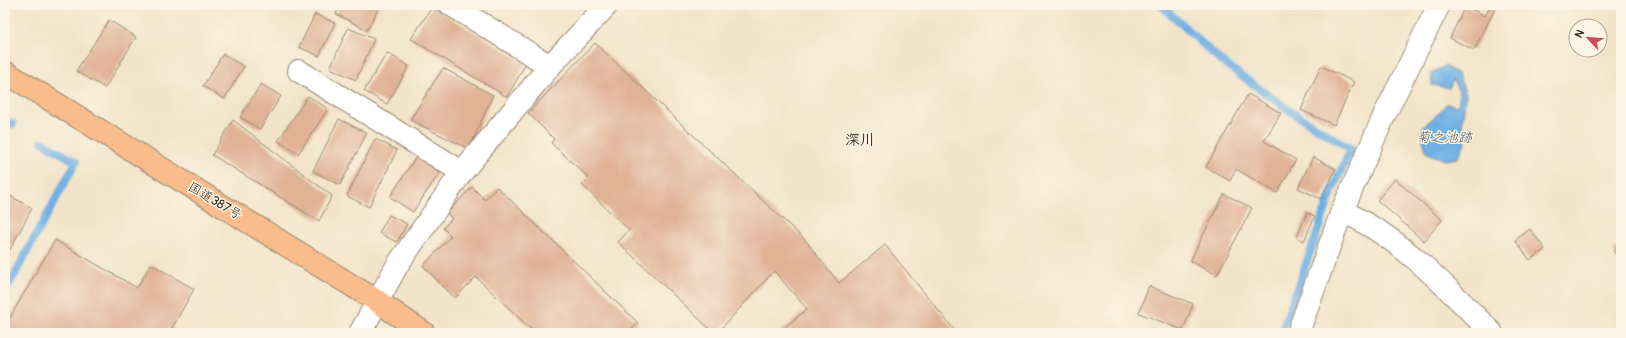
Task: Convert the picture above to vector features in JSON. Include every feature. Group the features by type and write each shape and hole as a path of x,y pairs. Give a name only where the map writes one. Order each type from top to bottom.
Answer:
{"highway":[{"name":"国道387号","path":"5,72 377,301 424,333"}],"street":[{"path":"452,5 550,66"},
{"path":"360,333 398,264 462,172 550,66 607,5"},
{"path":"1298,333 1342,210 1385,114 1439,5"},
{"path":"299,71 462,172"},
{"path":"1342,210 1401,246 1492,333"}],"water":[{"name":"菊之池跡","path":"1445,66 1458,74 1466,94 1462,123 1467,138 1458,158 1445,160 1427,153 1420,131 1440,112 1446,104 1457,106 1459,93 1453,80 1449,88 1432,85 1431,73"}],"building":[{"path":"340,5 380,5 367,30 336,14"},
{"path":"1491,5 1496,7 1474,50 1450,38 1465,6 1485,16"},
{"path":"432,7 526,63 507,97 411,39"},
{"path":"315,14 335,23 319,56 299,47"},
{"path":"109,20 136,37 105,88 76,71"},
{"path":"348,28 374,39 356,80 330,68"},
{"path":"595,43 805,240 839,283 885,245 957,333 778,333 807,309 774,271 717,333 714,333 618,242 629,230 582,185 589,178 551,143 554,139 528,113"},
{"path":"387,53 409,66 387,104 364,91"},
{"path":"223,54 244,67 224,99 203,86"},
{"path":"1321,66 1354,82 1334,125 1301,110"},
{"path":"443,68 493,95 469,149 410,120"},
{"path":"261,84 281,96 260,129 240,117"},
{"path":"1248,94 1281,113 1264,141 1296,160 1277,193 1236,169 1230,181 1206,167"},
{"path":"308,96 328,109 298,154 278,141"},
{"path":"339,119 367,133 340,185 313,171"},
{"path":"233,120 332,196 319,221 212,155"},
{"path":"375,139 397,150 369,207 347,196"},
{"path":"416,157 440,172 413,212 390,197"},
{"path":"1313,157 1336,169 1321,199 1298,188"},
{"path":"1395,179 1442,220 1424,241 1377,200"},
{"path":"472,187 485,200 497,187 638,323 632,329 637,333 535,333 476,277 455,298 423,266 451,236 443,228 452,219 447,213"},
{"path":"5,193 32,208 5,259"},
{"path":"1224,194 1252,208 1217,275 1190,261"},
{"path":"1307,213 1315,216 1304,241 1297,237"},
{"path":"389,215 407,224 397,242 379,233"},
{"path":"1530,229 1545,249 1530,260 1515,240"},
{"path":"55,240 137,288 151,264 194,289 172,328 179,333 5,333 5,326"},
{"path":"1621,244 1621,261 1613,251"},
{"path":"1149,286 1193,304 1183,330 1139,313"}],"waterway":[{"path":"1161,5 1222,62 1292,112 1351,149 1334,186 1281,333"},
{"path":"5,120 13,124"},
{"path":"5,292 76,162 42,142"}],"district":[{"name":"深川","path":"860,140"}]}
